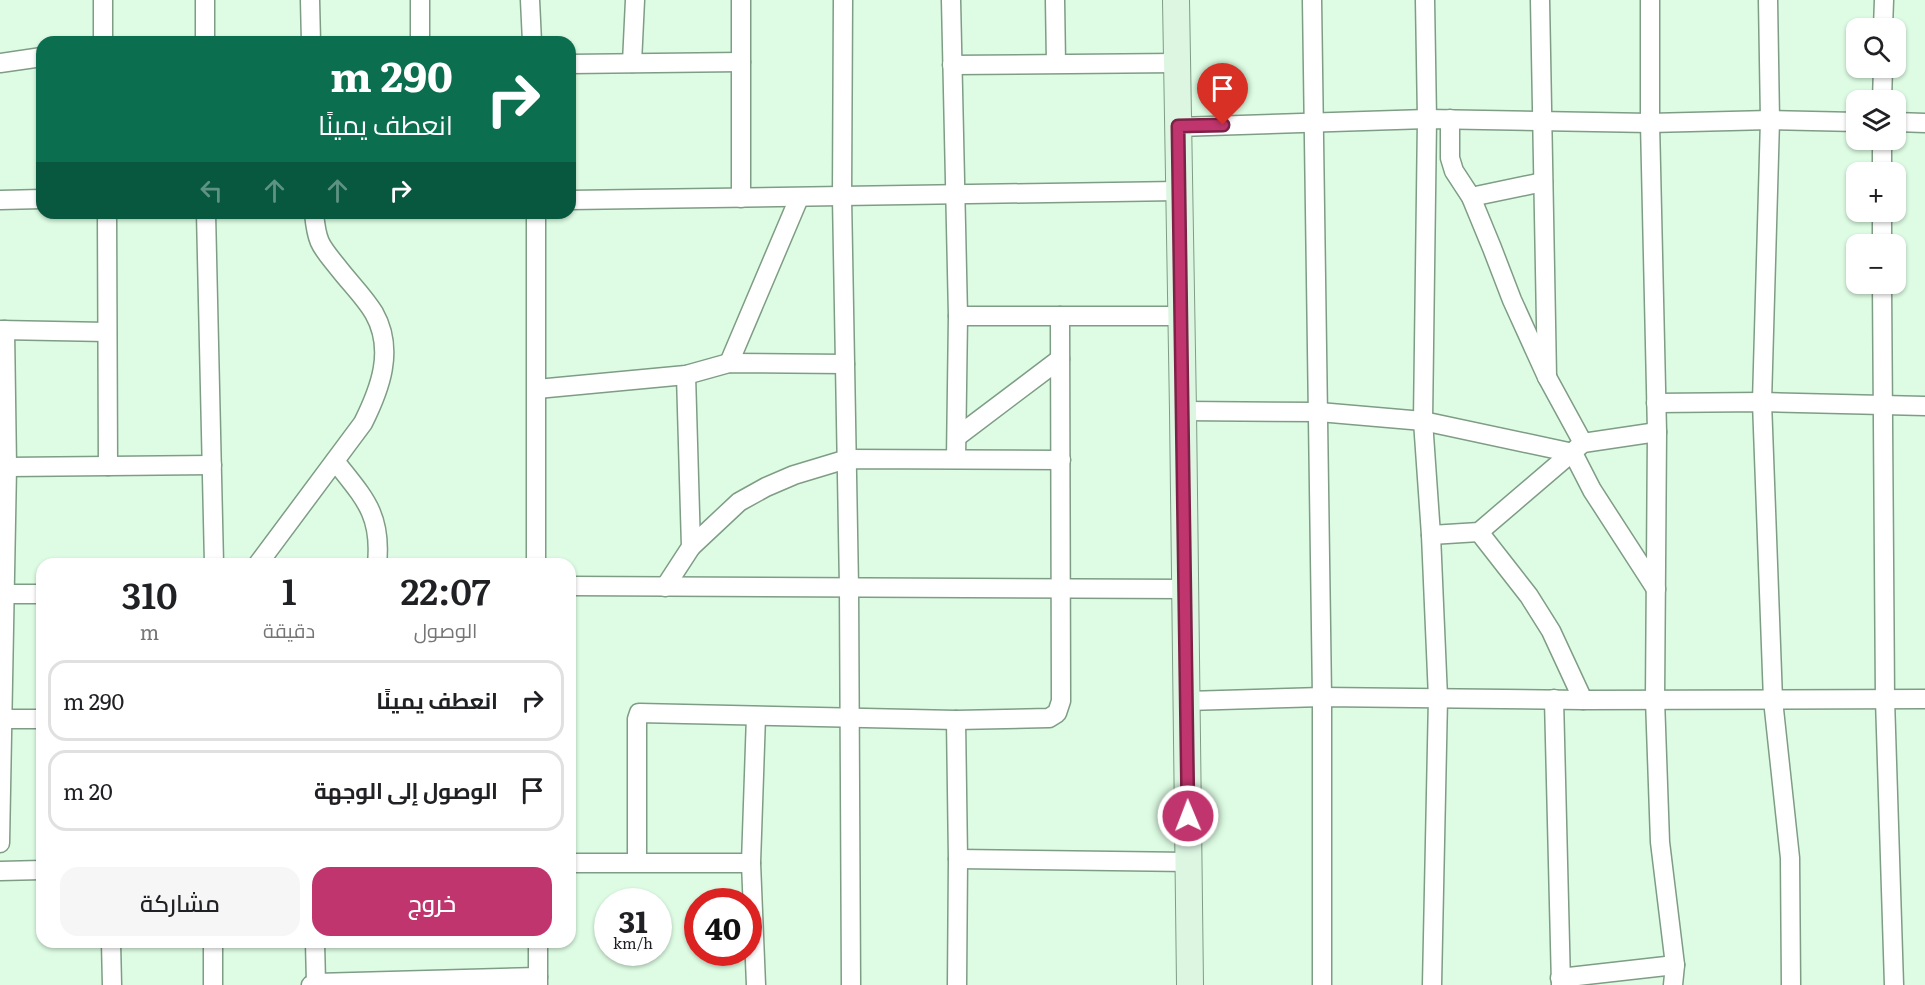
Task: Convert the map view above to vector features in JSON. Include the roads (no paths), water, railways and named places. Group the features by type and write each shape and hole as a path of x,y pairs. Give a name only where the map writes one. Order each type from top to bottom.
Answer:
{"street":[{"path":"103,0 103,36"},
{"path":"205,0 205,36"},
{"path":"310,0 311,36"},
{"path":"420,0 420,36"},
{"path":"530,0 532,36"},
{"path":"632,63 634,0"},
{"path":"741,0 741,198"},
{"path":"843,0 842,197 849,587 851,985"},
{"path":"951,0 958,316 956,459"},
{"path":"1055,0 1056,63"},
{"path":"1176,0 1190,985"},
{"path":"1312,0 1322,697 1322,985"},
{"path":"1425,0 1427,119 1423,422 1431,536 1438,698 1432,985"},
{"path":"1540,0 1547,377"},
{"path":"1650,0 1650,123 1657,432 1656,699 1660,842 1675,965 1673,985"},
{"path":"1768,0 1770,120 1762,402 1773,700 1790,858 1791,985"},
{"path":"1883,18 1884,0"},
{"path":"0,63 36,58"},
{"path":"576,64 741,62"},
{"path":"952,65 1177,63"},
{"path":"1178,126 1427,119 1650,123 1770,120 1846,122"},
{"path":"1450,119 1450,158 1454,171 1471,197 1512,300 1578,448 1592,490 1656,589"},
{"path":"1906,123 1925,123"},
{"path":"1471,197 1544,182"},
{"path":"576,200 1178,191"},
{"path":"729,363 799,198"},
{"path":"0,200 36,199"},
{"path":"107,219 108,466"},
{"path":"206,219 214,558"},
{"path":"262,558 363,423 376,398 383,372 384,348 381,329 374,313 319,244 315,219"},
{"path":"536,219 536,558"},
{"path":"1882,294 1885,699 1894,985"},
{"path":"958,316 1181,316"},
{"path":"637,862 637,719 639,713 956,720 1048,718 1057,713 1061,701 1062,590 1060,316"},
{"path":"0,843 4,719 2,594 7,467 3,330 107,332"},
{"path":"958,436 1060,359"},
{"path":"537,389 686,375 729,363 846,364"},
{"path":"686,375 691,547"},
{"path":"1656,403 1762,402 1925,406"},
{"path":"1183,411 1318,412 1423,422 1578,448 1657,432"},
{"path":"1431,536 1479,532 1578,448"},
{"path":"665,587 691,547 739,502 794,475 847,459 1060,460"},
{"path":"335,461 369,505 376,527 377,558"},
{"path":"7,467 212,465"},
{"path":"1479,532 1529,596 1551,631 1583,700"},
{"path":"576,586 1185,589"},
{"path":"2,594 36,594"},
{"path":"1187,701 1322,697 1583,700 1925,699"},
{"path":"1554,699 1560,982 1675,965"},
{"path":"756,716 751,863 756,985"},
{"path":"4,719 36,719"},
{"path":"956,720 957,985"},
{"path":"958,859 1189,862"},
{"path":"576,863 751,863"},
{"path":"0,871 36,870"},
{"path":"111,948 112,985"},
{"path":"213,948 213,985"},
{"path":"315,948 314,984 538,981 538,948"}]}
